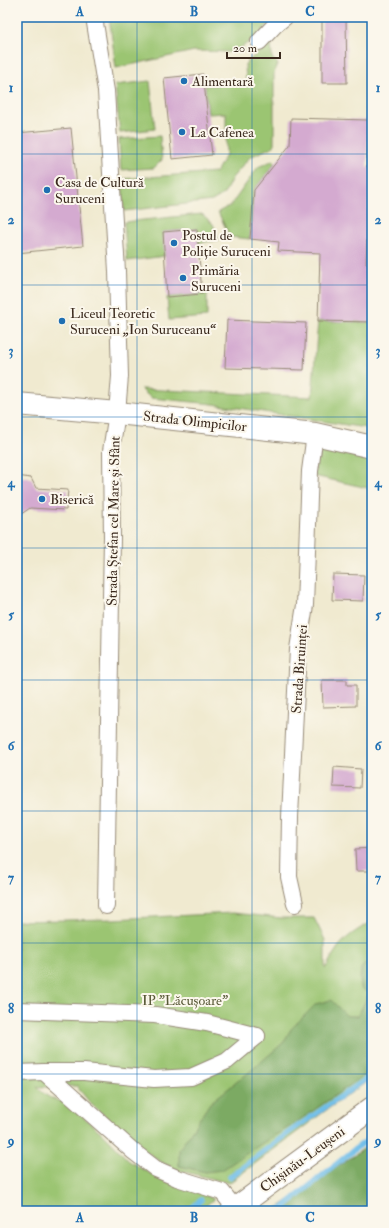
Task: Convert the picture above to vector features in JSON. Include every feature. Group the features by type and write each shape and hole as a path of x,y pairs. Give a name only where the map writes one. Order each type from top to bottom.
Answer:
{"main road":[{"name":"Strada Olimpicilor","path":"17,404 315,434 372,447"},
{"name":"Chișinău-Leușeni","path":"233,1210 372,1108"}],"street":[{"name":"Strada Ștefan cel Mare și Sfânt","path":"94,17 106,91 117,271 120,376 117,413 111,451 112,537 106,906"},
{"path":"259,42 274,25 285,17"},
{"name":"Strada Biruinței","path":"295,904 289,877 290,817 298,649 305,605 310,471 315,434"},
{"path":"17,1010 155,1016 207,1023 257,1036 227,1061 191,1076 154,1078 84,1072 17,1073"},
{"path":"44,1072 134,1152 156,1169 177,1178 222,1192 233,1210"}],"green space":[{"path":"109,17 276,17 256,37 235,52 194,51 116,68"},
{"path":"271,41 272,58 278,64 274,73 274,146 250,157 232,178 224,194 212,201 124,211 122,179 216,172 226,155 226,113 208,114 205,86 246,82 245,64"},
{"path":"150,81 155,129 120,133 115,85"},
{"path":"160,136 162,160 154,168 121,170 119,139"},
{"path":"274,160 274,165 254,190 250,239 230,237 218,212 231,205 258,167"},
{"path":"202,214 213,224 219,240 198,243 197,229 163,232 165,256 127,261 124,222"},
{"path":"207,293 207,317 169,320 167,297"},
{"path":"318,321 372,322 372,429 213,404 151,398 141,389 312,397"},
{"path":"321,449 372,460 372,489 314,476 317,456"},
{"name":"IP \"Lăcușoare\"","path":"233,913 281,918 314,918 325,940 325,969 342,942 356,931 372,922 372,1078 325,1111 229,1183 178,1170 161,1162 144,1150 91,1104 78,1086 37,1087 50,1097 65,1101 104,1135 129,1161 158,1178 214,1199 199,1211 17,1211 17,921 112,919"},
{"path":"372,957 372,1070 291,1126 222,1170 205,1172 179,1166 179,1150 210,1103 283,1043 291,1029 316,1004 331,1000 347,1016 358,1016 369,993 361,988 361,968"},
{"path":"372,1143 372,1211 273,1211"}],"building":[{"path":"322,17 346,17 347,83 322,83"},
{"path":"203,74 212,155 172,159 164,78"},
{"path":"291,118 368,120 367,167 372,167 372,179 371,191 369,191 366,264 372,264 372,322 318,321 320,253 278,251 279,242 250,239 254,190 290,145"},
{"name":"Casa de Cultură Suruceni","path":"71,128 83,246 17,253 17,133"},
{"path":"197,229 202,294 167,297 163,232"},
{"path":"227,320 306,323 304,370 225,368"},
{"name":"Biserică","path":"17,476 31,478 36,488 68,490 66,510 30,508 17,517"},
{"path":"333,574 364,575 363,601 332,600"},
{"path":"322,680 347,680 347,685 356,685 356,706 323,707"},
{"path":"334,767 361,769 360,788 333,787"},
{"path":"372,848 372,871 356,871 355,849"}],"waterway":[{"path":"230,1177 288,1133 372,1075"},
{"path":"279,1211 372,1137"},
{"path":"188,1211 201,1200"}],"place":[{"name":"Alimentară","path":"184,81"},
{"name":"La Cafenea","path":"182,132"},
{"name":"Casa de Cultură Suruceni","path":"47,190"},
{"name":"Postul de Poliție Suruceni","path":"174,243"},
{"name":"Primăria Suruceni","path":"183,278"},
{"name":"Liceul Teoretic Suruceni „Ion Suruceanu“","path":"62,321"},
{"name":"Biserică","path":"42,499"}]}
